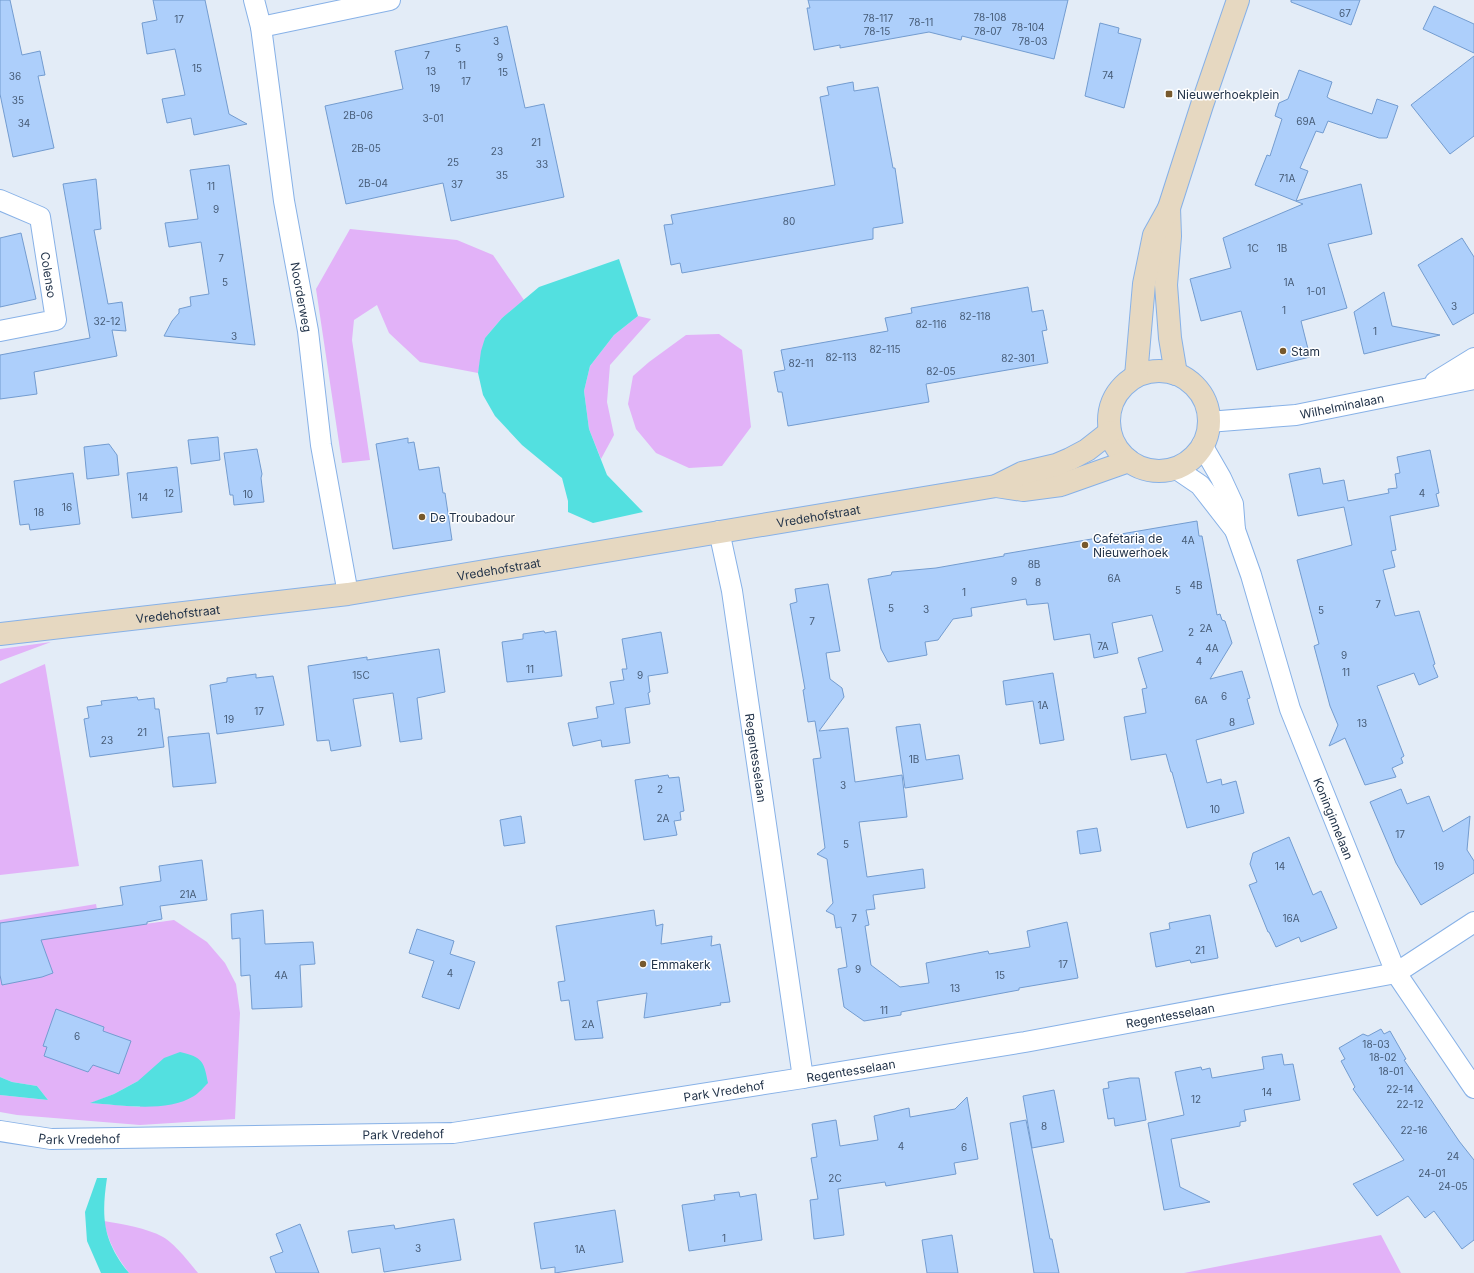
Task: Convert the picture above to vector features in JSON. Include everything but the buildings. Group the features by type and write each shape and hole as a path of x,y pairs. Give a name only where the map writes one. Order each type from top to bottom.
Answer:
{"main road":[{"path":"1136,376 1144,284 1154,235 1169,208 1176,182 1238,0"},
{"path":"1169,208 1170,236 1166,285 1170,338 1176,374"},
{"path":"1156,372 1176,374 1185,379 1199,392 1208,410 1207,434 1202,445 1187,462 1175,468 1153,471 1129,461 1122,455 1115,445 1110,432 1109,420 1111,407 1116,395 1124,385 1136,376 1156,372"},
{"name":"Vredehofstraat","path":"0,634 348,594 719,531 893,505 996,486 1022,473 1056,465 1070,459 1087,450 1110,432"},
{"name":"Vredehofstraat","path":"996,486 1023,490 1061,486 1129,461"}],"street":[{"name":"Noorderweg","path":"254,0 261,27 284,201 308,331 321,445 348,594"},
{"path":"261,27 390,0"},
{"name":"Colenso","path":"0,200 40,216 56,320 0,331"},
{"path":"1424,389 1474,358"},
{"name":"Wilhelminalaan","path":"1208,422 1296,415 1474,379"},
{"name":"Koninginnelaan","path":"1202,445 1221,478 1233,504 1235,530 1251,575 1290,709 1396,973 1474,1088"},
{"name":"Koninginnelaan","path":"1175,468 1200,485 1220,513 1235,530"},
{"name":"Regentesselaan","path":"719,531 732,591 804,1078 1025,1042 1396,973"},
{"path":"1396,973 1474,922"},
{"name":"Park Vredehof","path":"0,1130 51,1139 453,1133 804,1078"}],"shaded area":[{"path":"350,229 457,240 493,255 524,300 502,318 485,338 478,373 420,362 389,333 377,305 354,320 352,340 370,460 342,463 316,289"},
{"path":"638,316 651,319 610,365 607,402 614,435 601,459 589,429 584,391 590,366 614,335"},
{"path":"719,334 742,350 751,427 722,466 689,468 656,453 636,429 628,404 633,376 649,362 686,335"},
{"path":"51,642 0,661 0,649"},
{"path":"45,664 79,866 0,875 0,684"},
{"path":"96,904 101,930 174,920 207,942 225,963 236,984 240,1013 235,1119 140,1125 17,1115 0,1112 0,1095 48,1100 37,1086 12,1082 0,1077 0,920","holes":["138,1081 140,1107 91,1103 114,1094"]},
{"path":"104,1221 142,1229 163,1237 177,1248 198,1273 129,1273 113,1248"},
{"path":"1381,1235 1401,1273 1184,1273"}],"water":[{"path":"619,259 638,316 614,335 590,366 584,391 589,429 607,475 643,512 593,523 568,512 568,501 562,478 522,445 495,416 483,395 478,373 481,351 485,338 502,318 539,287"},
{"path":"180,1052 198,1058 205,1070 208,1083 194,1096 171,1105 144,1107 90,1103 114,1094 138,1081 164,1058"},
{"path":"0,1077 12,1082 37,1086 48,1100 0,1095"},
{"path":"97,1178 107,1178 104,1205 106,1228 114,1250 129,1273 101,1273 87,1241 85,1212"}],"place":[{"name":"Nieuwerhoekplein","path":"1169,94"},
{"name":"Stam","path":"1283,351"},
{"name":"De Troubadour","path":"422,517"},
{"name":"Cafetaria de Nieuwerhoek","path":"1085,545"},
{"name":"Emmakerk","path":"643,964"}]}
